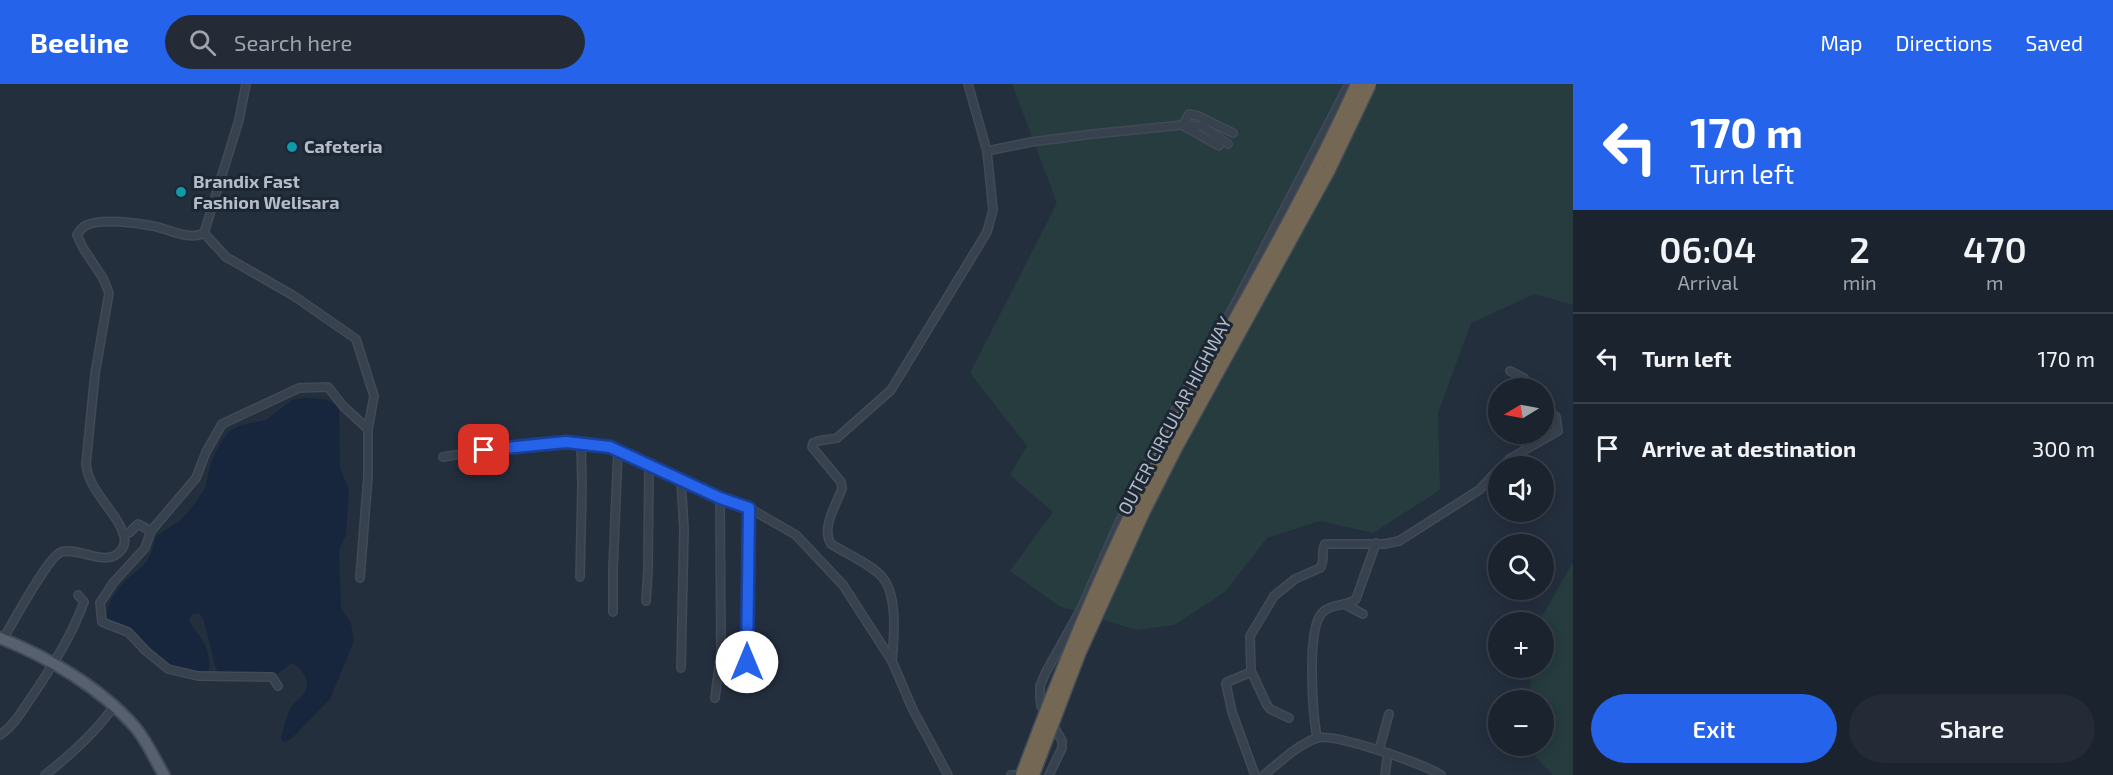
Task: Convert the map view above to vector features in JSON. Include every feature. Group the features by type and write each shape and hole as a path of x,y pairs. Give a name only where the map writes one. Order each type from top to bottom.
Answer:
{"highway":[{"name":"OUTER CIRCULAR HIGHWAY","path":"1023,775 1080,628 1158,460 1317,170 1357,84"},
{"name":"OUTER CIRCULAR HIGHWAY","path":"1033,775 1079,654 1144,511 1176,448 1323,180 1370,84"}],"main road":[{"path":"1,639 84,682 114,706 137,729 164,775"}],"street":[{"path":"1,639 56,555 71,551 101,558 113,557 120,553 124,546 123,533 87,476 86,464 95,374 109,293 104,278 83,248 77,235 81,228 88,224 114,222 153,226 192,237 204,233 239,120 246,84"},
{"path":"892,661 895,628 888,588 876,571 831,544 827,537 826,530 842,489 841,482 812,447 813,443 819,440 837,438 891,390 987,232 993,210 987,151 968,84"},
{"path":"1049,775 1062,748 1062,741 1041,706 1040,687 1046,672 1081,609 1117,527 1172,416 1234,306 1349,84"},
{"path":"1183,125 1189,114 1233,133"},
{"path":"987,151 1083,135 1183,125 1202,126 1228,144"},
{"path":"1183,125 1219,146"},
{"path":"204,233 226,258 294,296 356,339 374,396 368,429 368,476 360,578"},
{"path":"1510,371 1524,378"},
{"path":"278,686 272,677 198,676 168,669 128,632 102,622 100,603 113,583 145,548 150,531 196,478 206,452 222,424 299,388 328,387 343,406 368,429"},
{"path":"1554,415 1558,431 1554,433"},
{"path":"443,457 506,447 566,442 610,447 720,498 749,508 796,535 843,585 892,661 914,710 948,775"},
{"path":"580,577 581,444"},
{"path":"1514,456 1535,444"},
{"path":"613,612 618,450"},
{"path":"646,600 650,465"},
{"path":"681,480 684,529 681,668"},
{"path":"1289,718 1270,709 1251,670 1252,631 1274,596 1295,579 1323,565 1325,544 1399,541 1479,490 1488,481"},
{"path":"715,698 721,652 720,498"},
{"path":"747,685 749,508"},
{"path":"123,533 129,533 138,524 150,531"},
{"path":"1317,738 1312,692 1316,622 1322,612 1330,607 1353,602 1359,593 1376,543"},
{"path":"0,735 11,727 53,664 84,602 78,595"},
{"path":"1344,604 1363,614"},
{"path":"1251,670 1249,674 1226,684 1232,712 1255,775"},
{"path":"45,775 80,743 114,706"},
{"path":"1379,750 1389,714"},
{"path":"1264,775 1301,746 1324,737 1379,750 1414,762 1441,775"},
{"path":"1385,775 1388,753"},
{"path":"1011,775 1018,773 1028,775"}],"green space":[{"path":"1012,84 1573,84 1573,305 1535,294 1471,323 1438,413 1440,490 1373,533 1320,521 1267,538 1225,592 1174,625 1137,630 1059,606 1010,571 1053,512 1010,475 1027,446 970,373 1057,203"},
{"path":"1573,562 1573,775 1553,775 1535,756 1554,756 1554,690 1531,690 1530,678 1554,678 1554,612 1545,612 1551,600 1554,600 1554,596"}],"water":[{"path":"304,398 330,401 337,406 339,411 340,468 349,490 346,535 339,554 341,608 351,623 354,641 330,699 292,738 285,742 281,737 289,712 306,691 307,686 303,673 292,663 276,675 220,674 216,669 203,618 199,613 189,618 206,648 209,659 208,673 183,671 160,659 135,633 108,621 107,611 119,588 148,559 156,536 181,520 193,506 205,488 211,462 222,440 231,430 266,420 292,400"}],"place":[{"name":"Cafeteria","path":"292,147"},
{"name":"Brandix Fast Fashion Welisara","path":"181,192"}],"route":[{"path":"484,450 566,442 610,447 720,498 749,508 747,662"}]}
